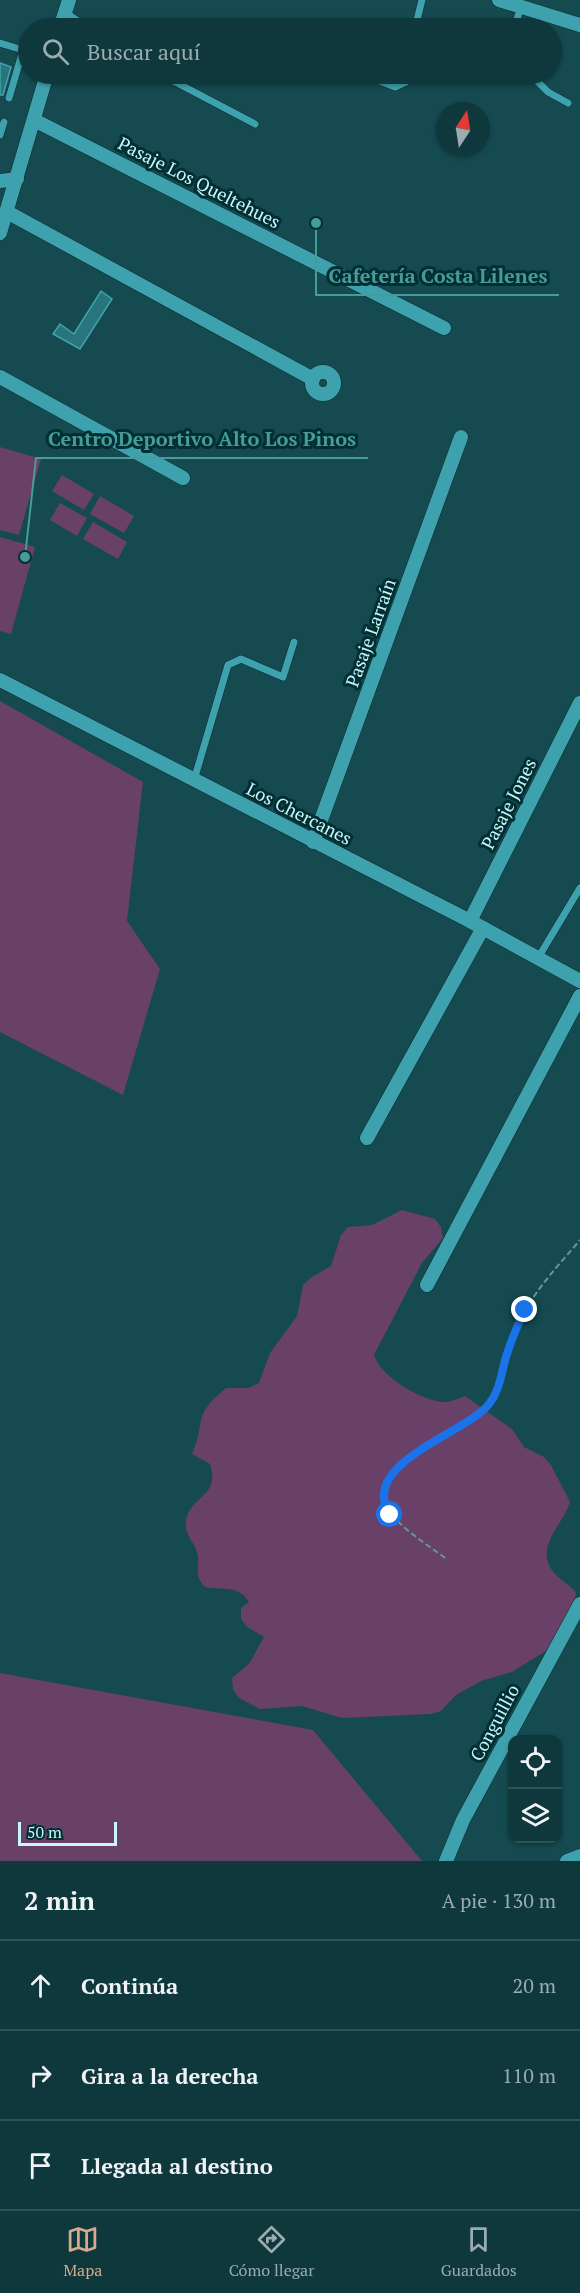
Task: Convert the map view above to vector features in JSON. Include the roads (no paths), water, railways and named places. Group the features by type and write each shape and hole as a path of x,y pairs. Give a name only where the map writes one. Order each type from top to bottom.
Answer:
{"street":[{"path":"499,0 557,18"},
{"path":"562,20 580,25"},
{"path":"0,233 44,84"},
{"name":"Pasaje Los Queltehues","path":"34,120 444,328"},
{"path":"0,181 17,179"},
{"path":"7,212 313,379"},
{"path":"0,377 183,478"},
{"name":"Pasaje Larraín","path":"313,842 461,437"},
{"name":"Los Chercanes","path":"0,680 470,921 580,981"},
{"name":"Pasaje Jones","path":"470,921 580,703"},
{"path":"367,1138 483,928"},
{"path":"427,1285 580,996"},
{"name":"Conguillio","path":"446,1861 463,1820 580,1604"},
{"path":"567,1861 580,1856"}],"lane":[{"path":"418,18 422,0"},
{"path":"67,6 78,18"},
{"path":"517,18 521,7"},
{"path":"0,43 18,49"},
{"path":"9,98 18,65"},
{"path":"179,84 255,124"},
{"path":"387,84 395,87 402,84"},
{"path":"540,84 548,92 568,103"},
{"path":"0,135 4,122"},
{"path":"194,780 228,665 241,658 283,677 294,642"},
{"path":"538,958 580,888"}],"place":[{"name":"Cafetería Costa Lilenes","path":"316,223"},
{"name":"Centro Deportivo Alto Los Pinos","path":"25,557"}]}
